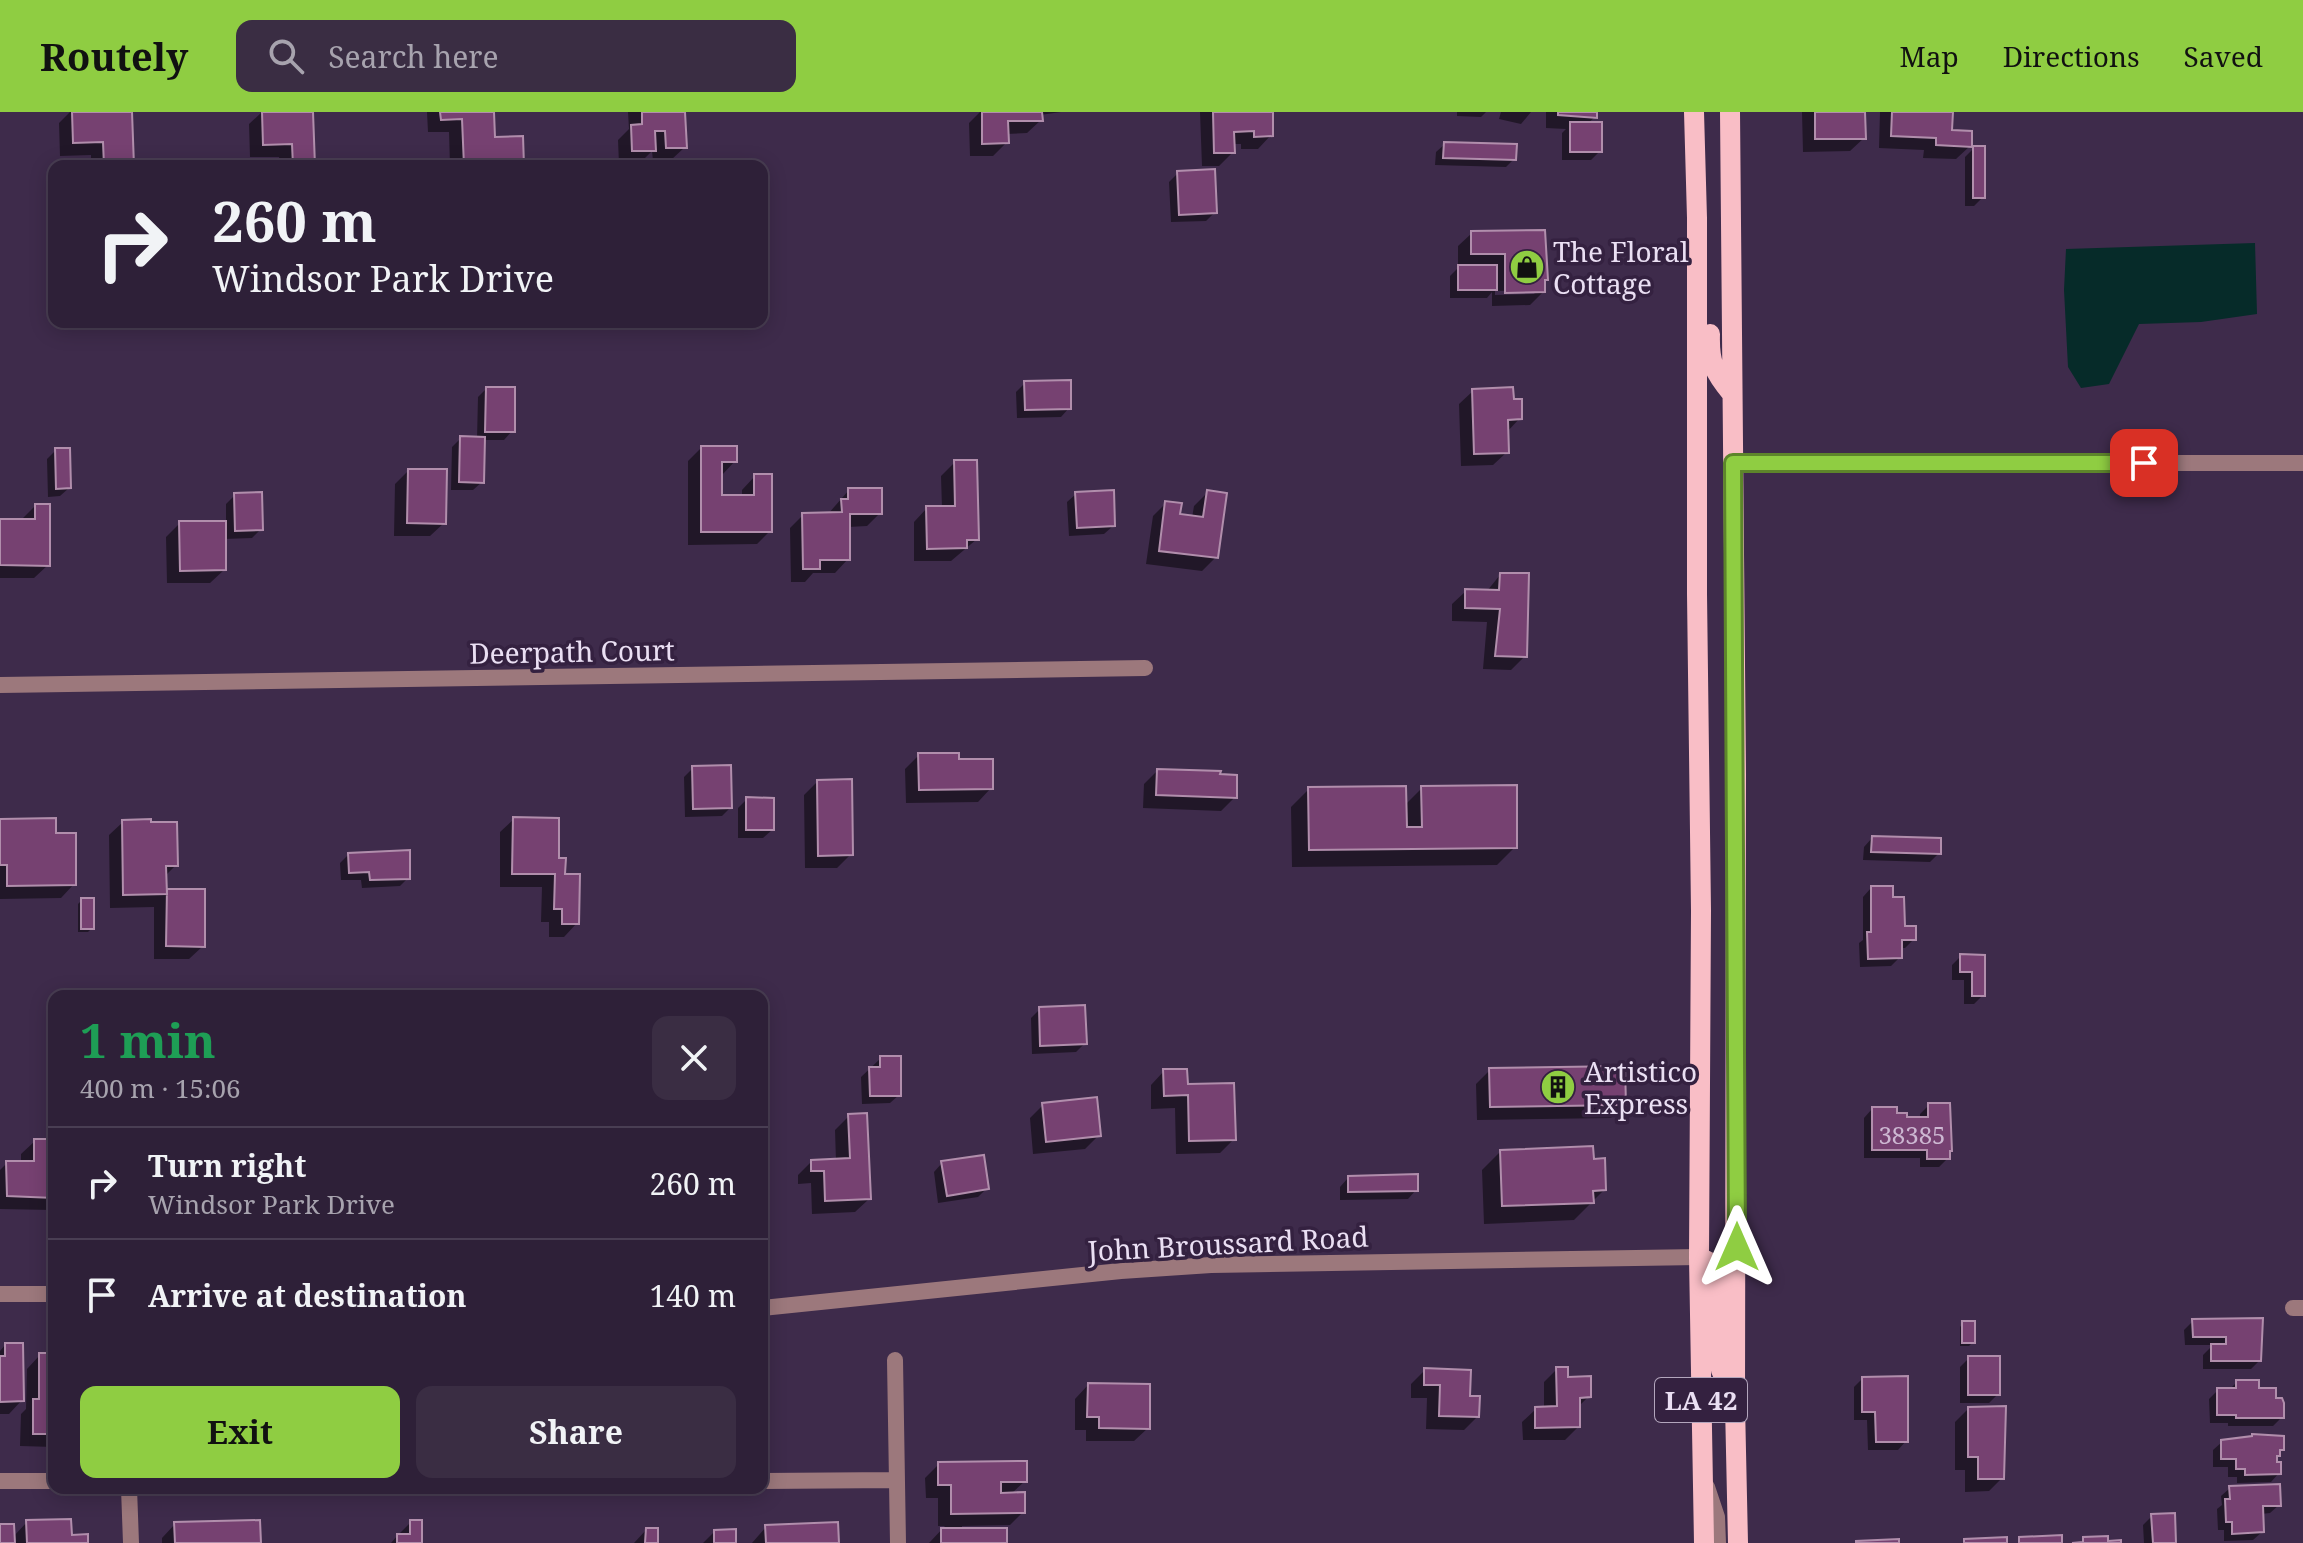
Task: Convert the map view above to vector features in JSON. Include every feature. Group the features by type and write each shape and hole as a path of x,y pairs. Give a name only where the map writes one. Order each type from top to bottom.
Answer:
{"main road":[{"name":"LA 42","path":"1694,112 1701,911 1699,1257 1704,1543"},
{"name":"LA 42","path":"1730,112 1738,1543"},
{"path":"1697,256 1710,303 1710,356 1716,374 1732,394"},
{"path":"1699,1257 1717,1266 1721,1370 1735,1405"}],"street":[{"path":"1733,463 2303,463"},
{"name":"Deerpath Court","path":"0,685 1145,668"},
{"name":"John Broussard Road","path":"768,1307 1121,1271 1211,1265 1699,1257"},
{"path":"0,1294 48,1294"},
{"path":"895,1360 898,1543"},
{"path":"1702,1474 1717,1517 1718,1543"},
{"path":"768,1481 897,1480"},
{"path":"0,1481 48,1481"},
{"path":"129,1494 131,1543"}],"shaded area":[{"path":"2255,243 2257,314 2201,322 2139,324 2109,384 2081,388 2068,367 2064,290 2066,249"}],"building":[{"path":"72,112 132,112 134,160 104,160 103,142 73,143"},
{"path":"262,112 313,112 315,160 293,160 292,144 263,145"},
{"path":"440,112 494,112 495,137 523,136 524,160 464,160 462,119 441,120"},
{"path":"642,112 685,112 687,148 666,148 665,131 655,131 656,151 632,151 631,125 642,124"},
{"path":"982,112 1042,112 1043,121 1008,121 1009,143 982,144"},
{"path":"1213,112 1273,112 1273,136 1254,137 1254,131 1234,132 1235,153 1214,153"},
{"path":"1558,112 1597,112 1597,118 1558,115"},
{"path":"1815,112 1865,112 1866,139 1815,139"},
{"path":"1892,112 1953,112 1952,130 1972,131 1972,147 1936,145 1936,138 1891,136"},
{"path":"1570,122 1602,122 1602,152 1570,152"},
{"path":"1444,142 1517,144 1516,160 1443,158"},
{"path":"1973,146 1985,146 1985,198 1973,198"},
{"path":"1215,169 1217,213 1179,215 1177,171"},
{"name":"The Floral Cottage","path":"1545,230 1548,280 1545,280 1545,292 1505,293 1505,254 1471,254 1471,231"},
{"path":"1458,265 1497,265 1497,290 1458,290"},
{"path":"1071,380 1071,409 1025,410 1024,381"},
{"path":"486,387 515,387 515,432 485,432"},
{"path":"1513,387 1514,399 1522,399 1522,419 1508,420 1509,453 1474,454 1472,389"},
{"path":"460,436 485,437 484,483 459,482"},
{"path":"701,446 737,446 737,462 722,462 722,495 754,495 754,474 772,474 772,532 701,532"},
{"path":"55,448 70,448 71,488 56,489"},
{"path":"954,460 977,460 979,540 967,540 967,548 927,549 926,506 955,506"},
{"path":"408,469 447,469 446,524 407,523"},
{"path":"848,488 882,488 882,514 850,514 850,560 820,560 820,569 803,569 802,513 842,512 841,499 848,499"},
{"path":"1114,490 1115,526 1077,528 1075,492"},
{"path":"1207,490 1227,493 1218,558 1159,551 1165,501 1182,503 1180,514 1203,517"},
{"path":"262,492 263,530 235,531 234,493"},
{"path":"35,504 50,504 50,566 0,565 0,519 35,519"},
{"path":"179,521 226,521 226,570 180,571"},
{"path":"1500,573 1529,573 1527,657 1495,656 1500,609 1465,608 1465,589 1499,590"},
{"path":"918,753 959,753 959,759 993,759 993,789 919,790"},
{"path":"731,765 732,808 693,809 692,766"},
{"path":"1157,769 1221,771 1220,774 1237,775 1237,798 1156,795"},
{"path":"852,779 853,855 818,856 817,780"},
{"path":"1517,785 1517,848 1309,850 1308,787 1406,786 1407,827 1422,827 1421,786"},
{"path":"746,797 774,798 774,830 746,830"},
{"path":"513,817 559,818 559,858 566,858 565,874 580,874 579,924 562,924 562,909 554,909 555,874 512,874"},
{"path":"56,818 56,833 76,833 76,885 7,886 7,865 0,865 0,819"},
{"path":"151,819 151,822 177,822 178,866 166,866 167,894 123,895 122,820"},
{"path":"1872,836 1941,838 1941,854 1871,852"},
{"path":"410,850 410,879 370,880 369,872 349,873 348,853"},
{"path":"1871,886 1893,886 1893,897 1904,897 1905,926 1916,926 1916,940 1902,940 1902,958 1868,959"},
{"path":"167,889 205,889 205,947 166,946"},
{"path":"81,898 94,898 94,929 81,929"},
{"path":"1960,954 1985,955 1985,996 1972,996 1972,972 1960,972"},
{"path":"1085,1005 1087,1044 1040,1046 1039,1007"},
{"path":"880,1056 901,1056 901,1096 870,1096 869,1067 880,1067"},
{"name":"Artistico Express","path":"1625,1066 1626,1105 1490,1107 1489,1068"},
{"path":"1163,1069 1187,1069 1188,1084 1234,1083 1236,1140 1189,1141 1188,1095 1164,1096"},
{"path":"1097,1097 1101,1136 1046,1142 1042,1103"},
{"path":"1928,1103 1950,1103 1950,1159 1927,1159 1927,1150 1872,1150 1872,1107 1897,1107 1897,1113 1907,1113 1907,1117 1928,1117"},
{"path":"867,1113 871,1199 825,1201 824,1171 811,1171 811,1160 850,1158 848,1114"},
{"path":"34,1139 48,1139 48,1198 7,1196 6,1161 34,1161"},
{"path":"1593,1146 1594,1159 1605,1158 1606,1190 1593,1191 1594,1203 1502,1206 1500,1150"},
{"path":"984,1155 989,1189 947,1196 941,1161"},
{"path":"1418,1174 1418,1191 1348,1192 1348,1176"},
{"path":"2263,1318 2261,1361 2211,1361 2211,1344 2226,1344 2226,1337 2193,1337 2192,1319"},
{"path":"1962,1321 1975,1321 1975,1343 1962,1343"},
{"path":"5,1343 23,1343 24,1401 0,1402 0,1356 5,1356"},
{"path":"39,1353 48,1353 48,1434 33,1434 33,1399 39,1399"},
{"path":"1968,1356 2000,1356 2000,1395 1968,1395"},
{"path":"1556,1367 1568,1367 1568,1377 1591,1376 1591,1397 1580,1398 1580,1427 1535,1428 1535,1407 1557,1406"},
{"path":"1424,1368 1471,1370 1470,1396 1480,1396 1479,1417 1439,1416 1440,1385 1424,1385"},
{"path":"1908,1376 1908,1442 1876,1442 1875,1412 1862,1412 1862,1377"},
{"path":"2236,1380 2259,1380 2259,1388 2276,1388 2276,1398 2282,1398 2284,1403 2284,1418 2217,1415 2217,1388 2236,1388"},
{"path":"1088,1383 1150,1384 1150,1429 1099,1428 1099,1417 1087,1417"},
{"path":"2006,1406 2004,1479 1978,1479 1978,1457 1968,1457 1968,1407"},
{"path":"2252,1434 2284,1436 2284,1450 2280,1450 2280,1456 2277,1456 2277,1462 2281,1462 2281,1474 2245,1475 2245,1469 2236,1469 2236,1459 2221,1459 2221,1440"},
{"path":"1027,1461 1027,1482 1001,1482 1001,1493 1025,1492 1025,1513 951,1514 951,1485 938,1485 938,1462"},
{"path":"2280,1484 2281,1506 2263,1506 2264,1532 2232,1534 2232,1522 2226,1522 2225,1499 2230,1499 2229,1486"},
{"path":"2175,1513 2176,1543 2153,1543 2151,1514"},
{"path":"71,1519 72,1535 88,1534 88,1543 27,1543 26,1520"},
{"path":"260,1520 261,1543 175,1543 174,1522"},
{"path":"410,1520 422,1520 422,1543 397,1543 397,1534 410,1534"},
{"path":"838,1522 839,1543 766,1543 765,1525"},
{"path":"0,1524 14,1524 15,1543 0,1543"},
{"path":"646,1528 658,1528 658,1543 645,1543"},
{"path":"941,1528 1007,1528 1007,1543 941,1543"},
{"path":"736,1529 736,1543 714,1543 714,1530"},
{"path":"2062,1535 2062,1543 2019,1543 2019,1537"},
{"path":"2108,1536 2108,1541 2121,1540 2121,1543 2072,1543 2083,1542 2083,1537"},
{"path":"2007,1537 2007,1543 1964,1543 1964,1539"},
{"path":"1899,1539 1899,1543 1856,1543 1856,1541"}],"place":[{"name":"The Floral Cottage","path":"1527,267"},
{"name":"Artistico Express","path":"1558,1087"}],"route":[{"path":"1737,1247 1733,463 2144,463"}]}
